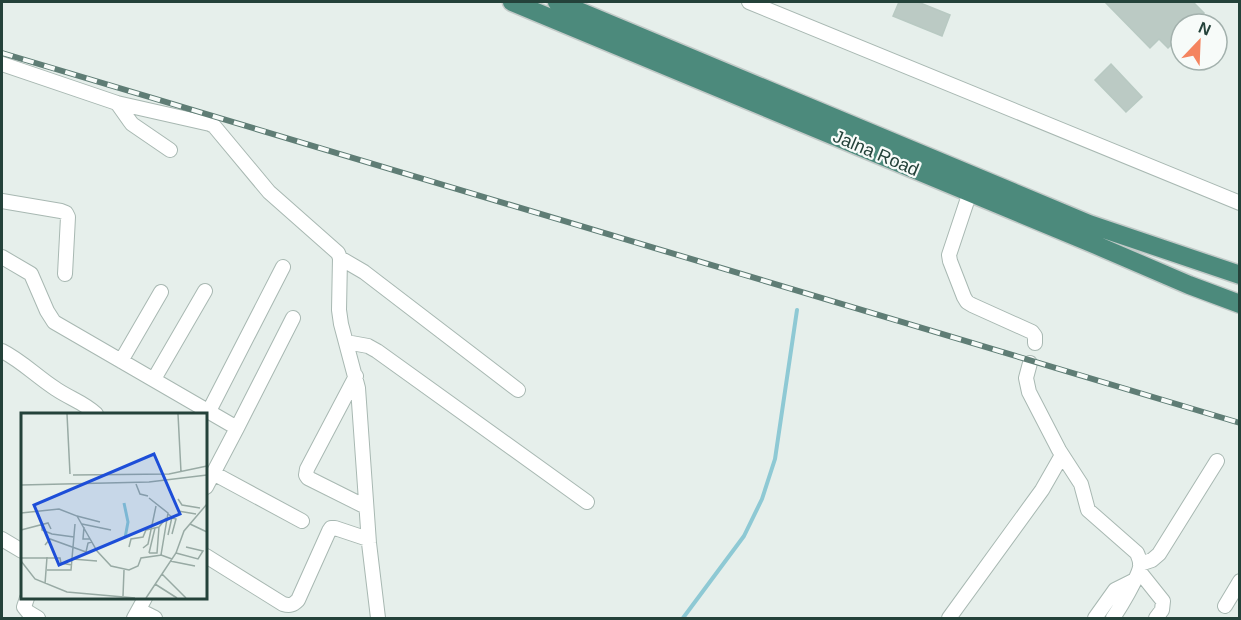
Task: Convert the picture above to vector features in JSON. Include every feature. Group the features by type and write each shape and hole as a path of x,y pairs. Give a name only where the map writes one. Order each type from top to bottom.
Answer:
{"highway":[{"name":"Jalna Road","path":"512,2 1239,304"},
{"name":"Jalna Road","path":"557,2 1089,224 1239,275"}],"street":[{"path":"748,2 1239,203"},
{"path":"2,64 117,103 206,122 214,126 269,192 338,253 340,258 339,310 358,388 368,539 378,618"},
{"path":"117,103 132,124 170,150"},
{"path":"970,192 949,255 964,297 972,305 1032,332 1035,336 1035,343"},
{"path":"2,201 66,213 68,217 65,274"},
{"path":"2,257 32,274 54,322 237,428"},
{"path":"340,258 359,269 518,390"},
{"path":"208,411 283,267"},
{"path":"154,380 205,291"},
{"path":"121,360 161,292"},
{"path":"207,485 293,318"},
{"path":"346,342 368,346 378,351 586,502"},
{"path":"2,351 54,389 95,413"},
{"path":"1030,363 1026,378 1029,392 1062,455 1081,484 1088,510 1140,558 1138,572 1113,618"},
{"path":"356,376 306,472 308,478 366,507"},
{"path":"949,618 1042,490 1062,455"},
{"path":"1095,618 1114,590 1159,554 1217,461"},
{"path":"213,473 302,521"},
{"path":"207,557 283,604 289,605 298,600 331,528 368,539"},
{"path":"2,539 21,550"},
{"path":"1138,572 1163,601 1162,610 1157,618"},
{"path":"1225,606 1238,585"},
{"path":"26,599 24,607 38,618"},
{"path":"139,609 155,618"}],"building":[{"path":"899,2 918,2 950,15 942,36 893,16"},
{"path":"1105,2 1193,2 1203,12 1169,12 1169,47 1159,39 1150,48"},
{"path":"1111,64 1142,97 1126,112 1095,80"}],"waterway":[{"path":"683,618 744,536 762,499 775,459 797,310"}],"railway":[{"path":"2,53 1240,423"}]}
